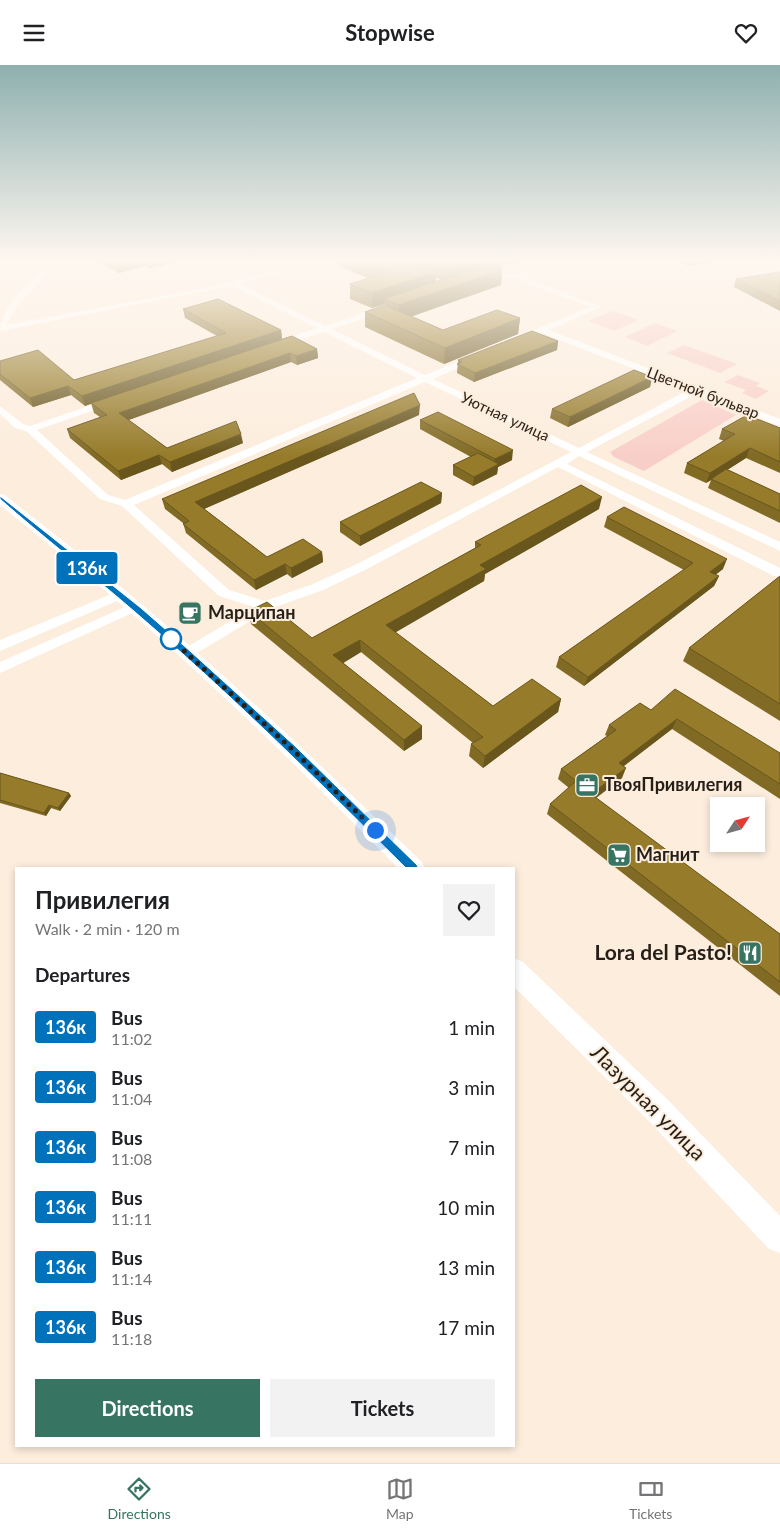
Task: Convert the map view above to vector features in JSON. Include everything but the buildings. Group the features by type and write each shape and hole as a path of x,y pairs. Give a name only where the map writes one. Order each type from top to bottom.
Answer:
{"street":[{"name":"Уютная улица","path":"320,326 424,378 780,547"},
{"path":"262,349 334,326"},
{"path":"506,345 551,326"},
{"name":"Цветной бульвар","path":"542,330 780,423"},
{"path":"126,503 488,352"},
{"path":"187,653 264,606 318,587 363,566 581,453 696,390"},
{"path":"30,429 125,396"},
{"path":"0,409 19,426 30,429 104,497 126,503 224,593 264,606"},
{"path":"561,462 564,466 780,573"},
{"path":"0,498 120,595 187,653 292,749 412,867"},
{"path":"0,647 120,595"},
{"path":"0,668 134,607"},
{"name":"Лазурная улица","path":"515,971 657,1109 780,1238"}],"shaded area":[{"path":"602,326 625,326 614,331"},
{"path":"648,326 664,326 677,331 647,346 625,337"},
{"path":"684,345 737,364 720,373 667,353"},
{"path":"738,375 760,383 756,386 769,391 756,399 742,393 746,390 724,382"},
{"path":"702,400 736,415 644,471 614,457 610,452"}],"bus line":[{"name":"136к","path":"0,498 101,579 187,653 336,791 411,867"}],"place":[{"name":"Марципан","path":"190,613"},
{"name":"ТвояПривилегия","path":"587,785"},
{"name":"Магнит","path":"619,855"},
{"name":"Lora del Pasto!","path":"750,953"}],"route":[{"path":"171,639 292,749 375,830"}]}
